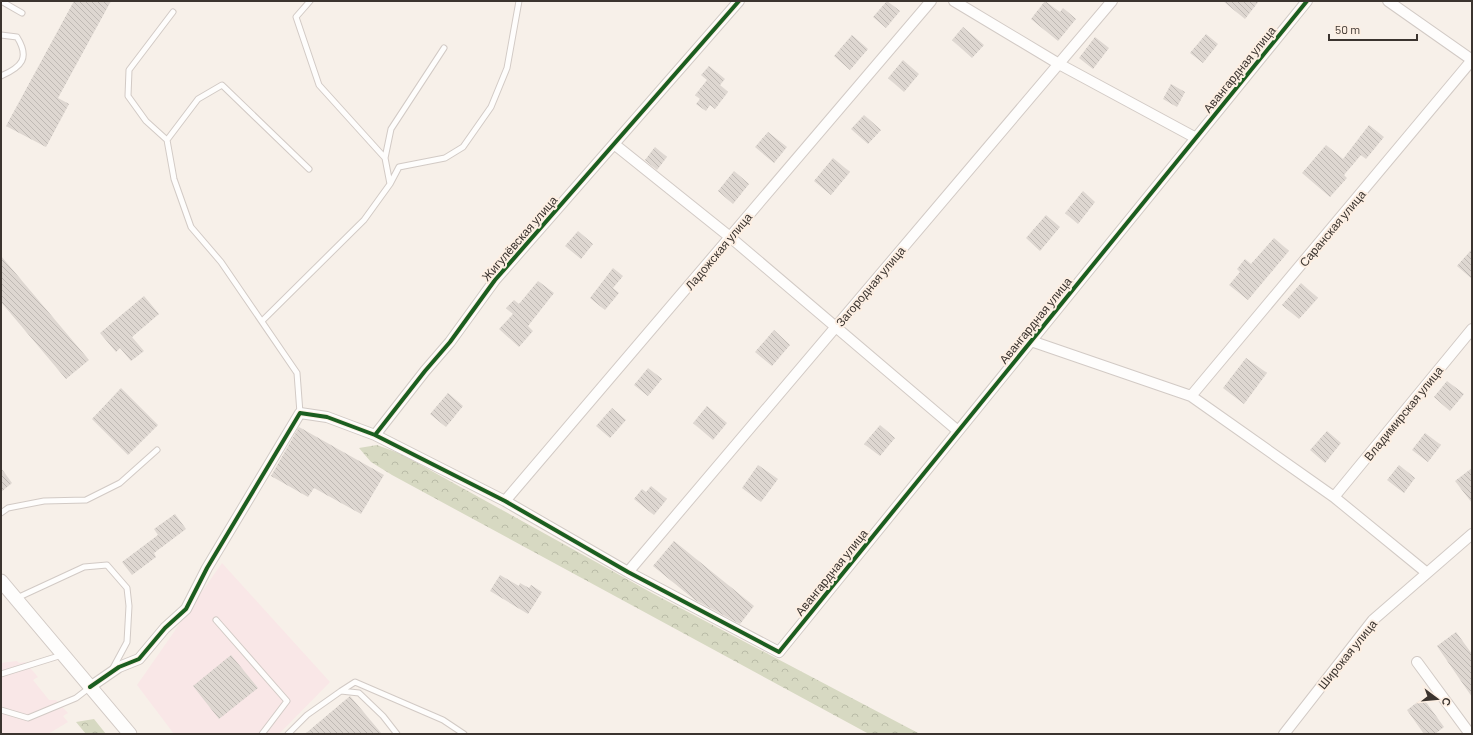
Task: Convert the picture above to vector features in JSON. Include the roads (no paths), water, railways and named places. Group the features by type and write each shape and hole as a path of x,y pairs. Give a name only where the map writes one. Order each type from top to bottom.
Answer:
{"street":[{"name":"Жигулёвская улица","path":"375,435 450,342 495,280 739,1"},
{"name":"Ладожская улица","path":"505,501 931,1"},
{"path":"954,1 1059,64 1196,138"},
{"name":"Загородная улица","path":"628,572 1112,1"},
{"name":"Авангардная улица","path":"628,572 779,652 1307,1"},
{"path":"1388,1 1472,60"},
{"name":"Саранская улица","path":"1191,396 1472,60"},
{"path":"614,144 730,237 958,431"},
{"name":"Владимирская улица","path":"1334,497 1472,329"},
{"path":"1031,341 1191,396 1334,497 1427,573"},
{"path":"90,687 119,667 139,659 165,628 186,609 207,568 300,413 327,417 375,435 505,501 628,572"},
{"name":"Широкая улица","path":"1284,734 1373,620 1472,534"},
{"path":"1,581 130,734"},
{"path":"1417,662 1470,734"}],"lane":[{"path":"310,1 296,17 319,85 385,158"},
{"path":"262,321 364,220 390,184 399,167 445,158 463,147 491,108 507,68 519,1"},
{"path":"1,2 22,13"},
{"path":"173,12 129,70 128,96 146,121 167,140 174,180 191,227 221,262 297,373 300,413"},
{"path":"1,34 17,37 22,46 22,61 16,70 1,76"},
{"path":"390,184 385,158 391,129 444,48"},
{"path":"167,140 198,99 222,85 308,169"},
{"path":"1,513 8,508 44,501 86,500 120,483 158,450"},
{"path":"16,599 84,567 107,565 127,588 129,606 127,642 111,673"},
{"path":"216,620 287,701 262,734"},
{"path":"1,674 63,655"},
{"path":"288,734 307,715 355,682 443,720 464,734"},
{"path":"1,710 28,718 76,698 90,687"},
{"path":"341,691 359,693 383,716 397,734"}]}
